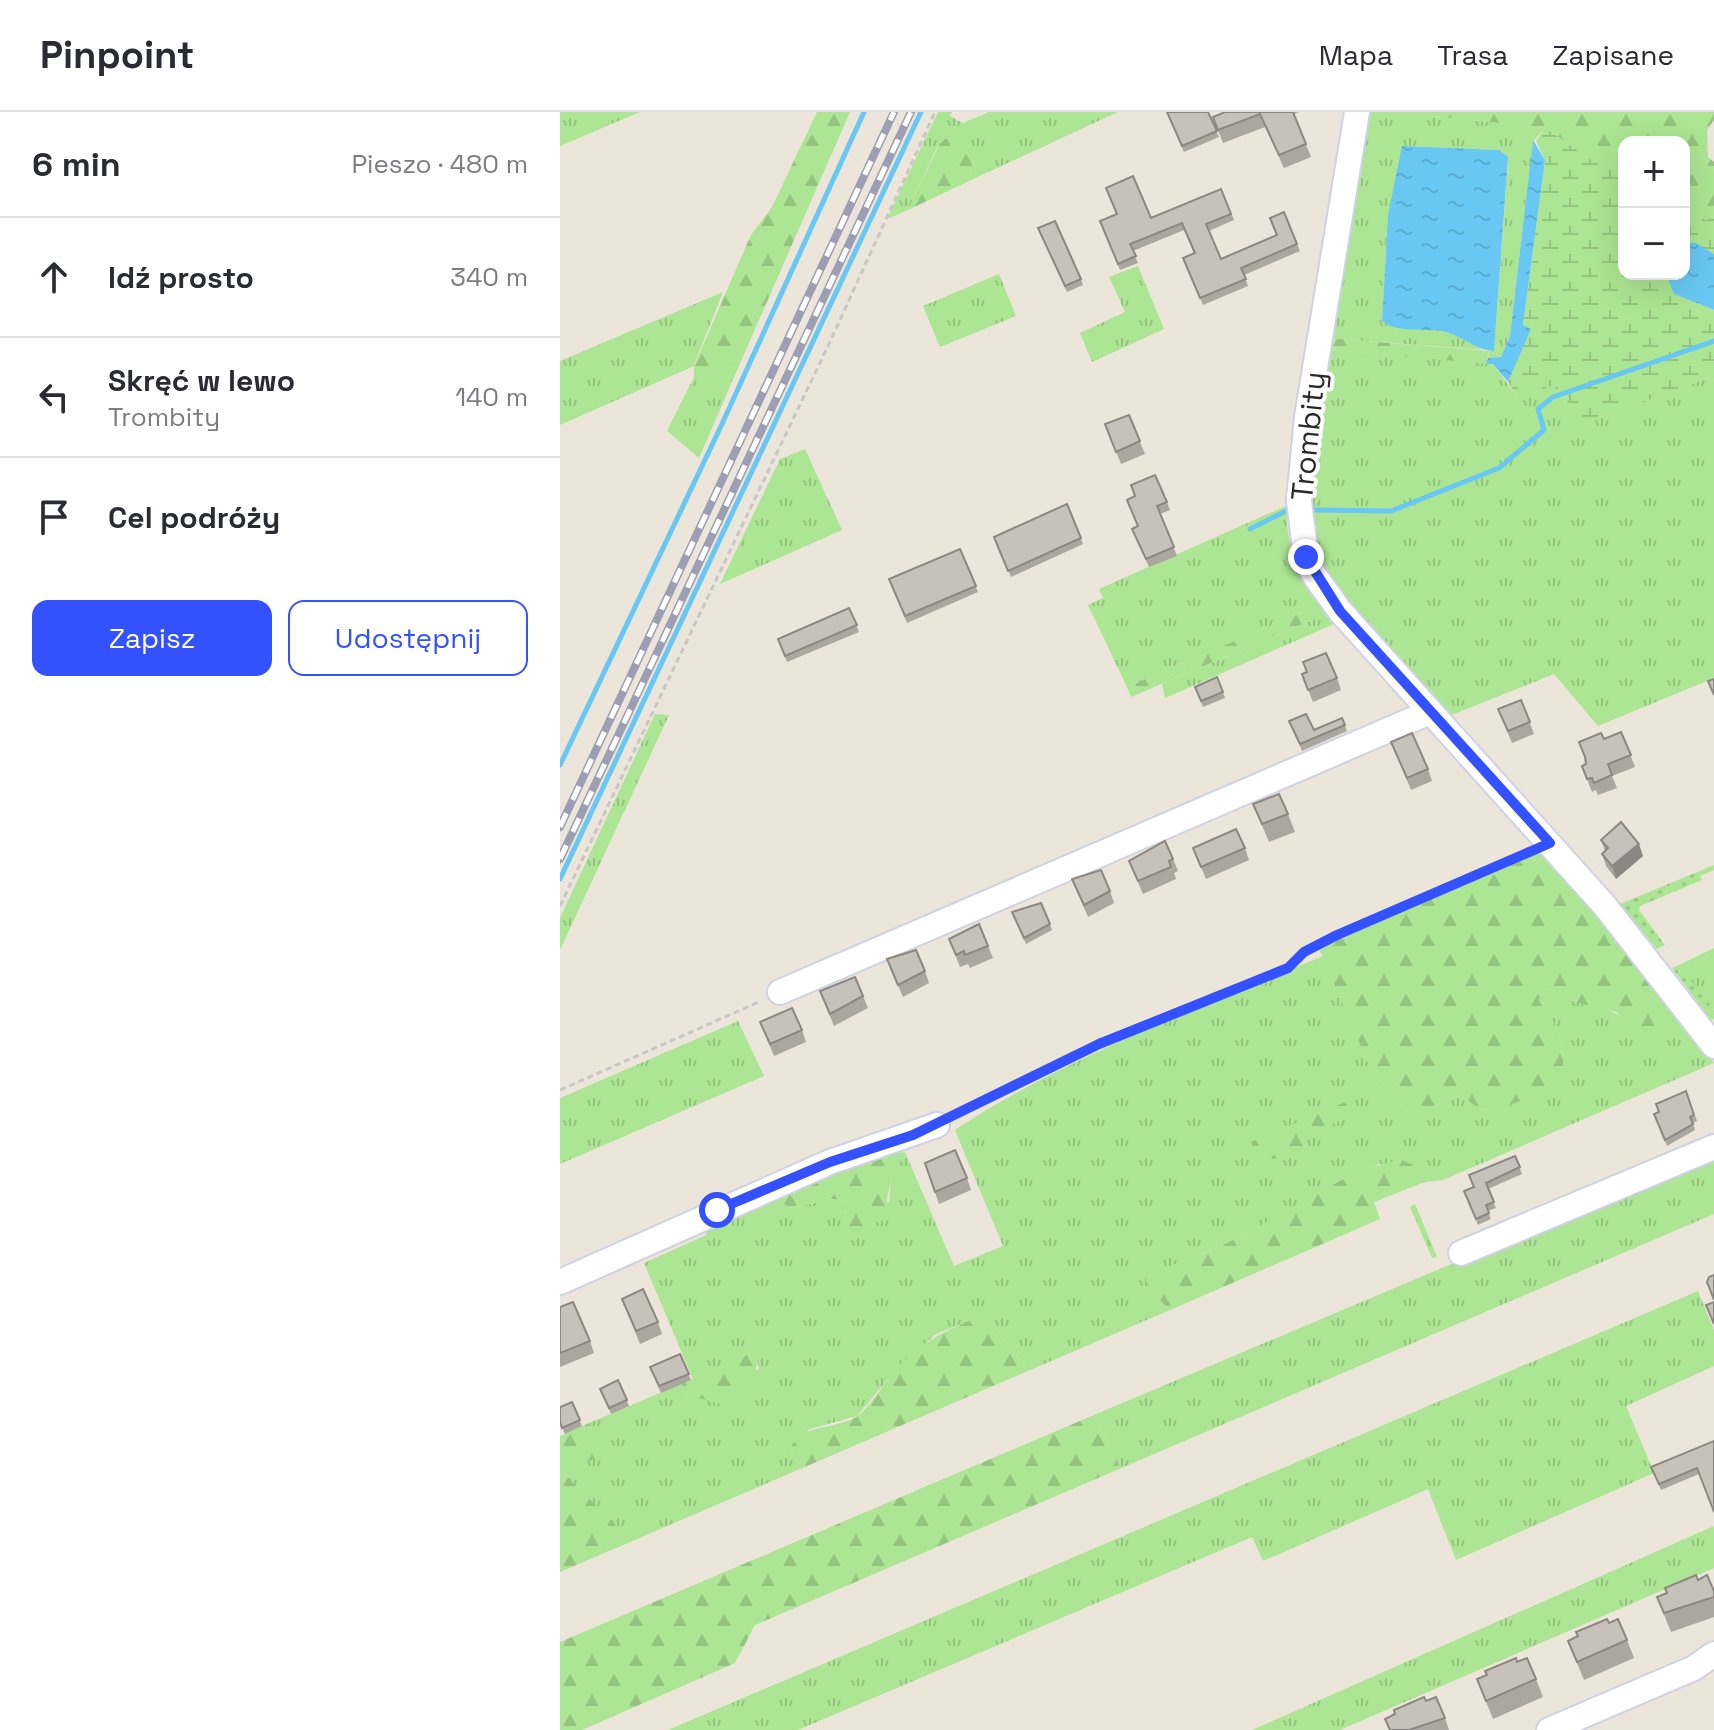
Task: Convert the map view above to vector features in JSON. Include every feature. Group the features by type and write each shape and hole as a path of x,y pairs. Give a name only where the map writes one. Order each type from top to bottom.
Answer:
{"street":[{"name":"Trombity","path":"1357,112 1307,417 1299,501 1306,557 1325,592 1605,906 1714,1046"},
{"path":"780,992 1430,712"},
{"path":"560,1282 830,1162 937,1125"},
{"path":"1461,1253 1714,1147"},
{"path":"1549,1730 1694,1668 1714,1654"}],"path":[{"path":"560,906 822,360 935,112"},
{"path":"937,1125 1099,1044 1288,968 1304,952 1337,935 1550,843"},
{"path":"560,1090 780,992"}],"green space":[{"path":"560,112 640,112 560,146"},
{"path":"817,112 850,112 738,368 694,366 751,235 772,207"},
{"path":"938,112 952,112 950,116 963,123 989,112 1118,112 967,182 974,160 938,145 908,210 887,219"},
{"path":"1365,112 1429,112 1434,116 1545,128 1533,141 1510,336 1501,357 1488,358 1489,351 1494,350 1508,162 1499,150 1403,146 1388,215 1382,321 1451,333 1484,350 1327,338"},
{"path":"1429,112 1714,112 1714,120 1707,130 1708,157 1714,162 1714,217 1706,220 1690,214 1690,136 1618,136 1618,170 1590,159 1545,128 1434,116"},
{"path":"1545,128 1590,159 1618,169 1618,280 1668,280 1674,294 1714,310 1714,380 1710,377 1577,427 1566,399 1553,385 1518,399 1508,382 1530,329 1523,326 1545,160 1536,141"},
{"path":"958,138 969,143 974,160 967,182 908,210 939,145 945,139"},
{"path":"1690,214 1706,220 1714,217 1714,254 1690,244"},
{"path":"1138,266 1164,329 1092,362 1080,333 1125,312 1109,277"},
{"path":"999,274 1016,316 940,347 923,306"},
{"path":"723,292 694,365 738,368 699,458 667,431 694,377 694,366 560,425 560,361"},
{"path":"1327,338 1489,351 1486,364 1326,349"},
{"path":"1326,349 1493,364 1518,398 1553,384 1566,399 1577,427 1710,377 1714,380 1714,678 1598,726 1554,674 1449,716 1359,621 1323,566 1312,537 1308,508 1310,469"},
{"path":"805,449 842,530 720,584 780,459"},
{"path":"1288,505 1288,532 1295,558 1321,604 1127,687 1088,605 1103,598 1099,589"},
{"path":"1321,604 1326,614 1131,697 1127,687"},
{"path":"1326,614 1334,624 1165,698 1162,684"},
{"path":"655,714 669,715 560,950 560,918"},
{"path":"1543,850 1684,1022 1642,1039 1616,1012 1567,1000 1551,988 1542,990 1539,1001 1558,1034 1563,1072 1545,1087 1515,1103 1481,1110 1460,1095 1412,1115 1378,1086 1318,946"},
{"path":"1714,865 1714,870 1700,876 1702,880 1640,906 1639,910 1665,945 1657,949 1620,904"},
{"path":"1714,948 1714,1009 1712,1010 1679,965"},
{"path":"1323,956 1378,1086 1412,1115 1460,1095 1481,1110 1515,1103 1545,1086 1563,1071 1558,1033 1539,1001 1542,990 1551,988 1569,998 1609,1010 1626,1021 1684,1022 1714,1063 1443,1180 1425,1182 1419,1167 1379,1164 1228,1243 1154,1273 1146,1279 1148,1288 1170,1310 1028,1371 993,1324 974,1319 936,1334 899,1366 857,1416 810,1429 790,1448 800,1469 623,1545 611,1524 567,1477 593,1458 598,1449 589,1423 681,1384 689,1396 759,1369 754,1352 693,1379 644,1263 706,1235 708,1225 776,1197 789,1208 833,1199 845,1201 845,1214 889,1202 891,1179 905,1152 954,1266 1003,1246 955,1130 998,1103 1089,1056"},
{"path":"1679,965 1714,1010 1714,1019 1711,1020 1672,968"},
{"path":"738,1021 764,1076 560,1164 560,1098"},
{"path":"1352,1099 1355,1113 1308,1136 1300,1151 1275,1159 1258,1157 1251,1142"},
{"path":"905,1152 891,1179 883,1220 848,1230 844,1201 833,1199 789,1208 776,1197 872,1157"},
{"path":"1714,1153 1714,1214 1119,1469 1094,1415"},
{"path":"1401,1160 1419,1167 1425,1182 1374,1202 1380,1219 1170,1310 1148,1288 1146,1279 1154,1273 1229,1242 1334,1184"},
{"path":"1415,1204 1437,1257 1432,1258 1410,1207"},
{"path":"1698,1291 1714,1330 1714,1366 1626,1406 1654,1473 1456,1560 1428,1489 1263,1561 1252,1537 798,1730 668,1730"},
{"path":"974,1319 993,1324 1028,1371 800,1469 790,1448 796,1440 803,1434 847,1421 862,1413 913,1352"},
{"path":"755,1351 754,1377 722,1404 689,1396 681,1384"},
{"path":"1094,1415 1119,1469 755,1625 735,1663 582,1730 560,1730 560,1642"},
{"path":"589,1423 598,1448 594,1458 567,1477 615,1524 623,1545 560,1572 560,1436"},
{"path":"1714,1526 1714,1568 1340,1730 1252,1730"}],"water":[{"path":"1533,140 1545,160 1523,325 1531,329 1508,382 1493,364 1486,364 1488,358 1501,357 1510,336"},
{"path":"1402,146 1499,150 1508,157 1494,351 1482,349 1443,331 1398,328 1382,321 1388,215"},
{"path":"1690,243 1696,243 1714,254 1714,310 1674,294 1668,280 1690,280"}],"building":[{"path":"1167,112 1208,112 1217,131 1182,146"},
{"path":"1225,112 1293,112 1306,144 1279,155 1260,114 1218,130 1213,117"},
{"path":"1133,176 1151,218 1221,189 1231,214 1206,224 1221,259 1277,235 1270,218 1284,212 1297,244 1241,268 1246,279 1200,298 1183,258 1195,253 1182,223 1130,244 1136,256 1118,264 1100,221 1117,214 1106,188"},
{"path":"1055,221 1081,279 1065,286 1038,228"},
{"path":"1129,415 1140,441 1116,452 1105,424"},
{"path":"1155,475 1167,502 1157,506 1174,547 1146,559 1132,529 1138,526 1127,500 1135,496 1131,485"},
{"path":"1067,504 1081,538 1008,571 994,537"},
{"path":"960,549 976,586 905,616 889,579"},
{"path":"849,608 857,625 785,656 778,639"},
{"path":"1326,653 1337,678 1308,690 1302,674 1307,672 1303,662"},
{"path":"1217,677 1223,692 1201,701 1195,687"},
{"path":"1714,679 1714,695 1708,681"},
{"path":"1521,700 1530,722 1508,731 1498,709"},
{"path":"1306,714 1314,730 1342,718 1345,725 1300,744 1289,721"},
{"path":"1621,732 1631,755 1608,764 1612,775 1594,783 1592,778 1587,779 1582,766 1586,764 1585,757 1579,742 1601,733 1604,739"},
{"path":"1412,733 1428,769 1407,778 1391,742"},
{"path":"1279,794 1288,814 1262,824 1253,804"},
{"path":"1621,822 1639,844 1612,866 1602,854 1608,848 1601,840"},
{"path":"1236,829 1245,848 1201,867 1193,848"},
{"path":"1165,841 1173,859 1169,861 1171,867 1138,881 1129,861"},
{"path":"1101,870 1110,891 1084,905 1072,879"},
{"path":"1041,903 1050,924 1024,938 1012,912"},
{"path":"979,924 988,946 965,955 964,951 956,955 949,939"},
{"path":"916,950 925,971 898,985 887,959"},
{"path":"855,977 863,996 830,1014 820,991"},
{"path":"792,1008 802,1030 770,1044 760,1022"},
{"path":"1686,1091 1694,1115 1690,1117 1693,1124 1665,1140 1654,1114 1659,1112 1656,1104"},
{"path":"955,1150 967,1178 935,1192 925,1163"},
{"path":"1515,1156 1520,1167 1486,1183 1494,1202 1486,1205 1489,1213 1476,1219 1464,1191 1474,1187 1469,1175"},
{"path":"1714,1275 1714,1300 1707,1282"},
{"path":"643,1289 658,1322 636,1331 622,1299"},
{"path":"573,1302 590,1341 560,1353 560,1307"},
{"path":"1714,1302 1714,1324 1706,1305"},
{"path":"680,1354 689,1374 659,1386 650,1367"},
{"path":"618,1380 627,1400 609,1408 600,1389"},
{"path":"572,1402 580,1420 562,1428 560,1407"},
{"path":"1714,1441 1714,1512 1697,1468 1659,1484 1651,1467"},
{"path":"1696,1575 1698,1580 1707,1575 1714,1597 1664,1613 1657,1597 1667,1593 1665,1588"},
{"path":"1607,1619 1609,1623 1618,1619 1627,1640 1577,1662 1568,1641 1578,1636 1576,1632"},
{"path":"1516,1658 1517,1662 1527,1658 1536,1679 1486,1701 1477,1679 1487,1675 1485,1671"},
{"path":"1424,1697 1426,1701 1436,1697 1445,1718 1409,1730 1390,1730 1385,1719 1395,1714 1394,1710"}],"waterway":[{"path":"560,765 722,424 864,112"},
{"path":"560,879 921,112"},
{"path":"1315,510 1391,511 1499,468 1544,430 1538,409 1553,397 1714,341"},
{"path":"1250,529 1290,509"}],"railway":[{"path":"560,827 894,112"},
{"path":"560,859 911,112"}],"route":[{"path":"717,1210 830,1162 937,1125 1099,1044 1288,968 1311,947 1550,843 1340,611 1314,575 1306,557"}]}
